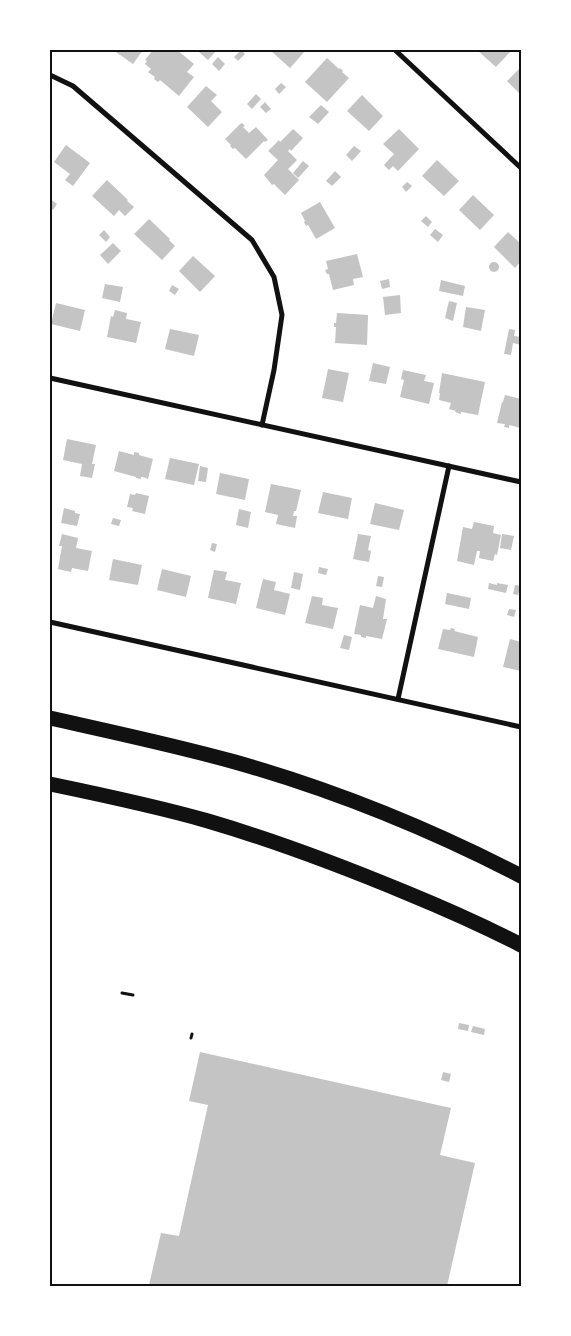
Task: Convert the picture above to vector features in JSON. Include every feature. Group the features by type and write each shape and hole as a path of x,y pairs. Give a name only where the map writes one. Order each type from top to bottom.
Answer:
{"highway":[{"path":"50,718 235,762 299,782 444,838 521,876"},
{"path":"50,784 207,821 293,848 368,876 459,915 521,945"}],"street":[{"path":"395,50 521,168"},
{"path":"50,75 73,86 252,240 274,277 282,315 274,370 262,425"},
{"path":"50,378 521,482"},
{"path":"398,699 449,466"},
{"path":"50,622 521,727"}],"path":[{"path":"122,994 133,995"}],"building":[{"path":"113,50 143,50 133,64"},
{"path":"153,50 177,50 194,64 187,72 194,77 179,96 160,80 158,82 154,79 155,77 148,72 151,69 145,64 147,61 145,60"},
{"path":"201,50 212,50 215,52 208,60 199,52"},
{"path":"241,50 245,54 238,61 234,57"},
{"path":"270,50 306,50 290,68"},
{"path":"477,50 508,50 510,52 496,67"},
{"path":"218,57 225,64 219,71 212,64"},
{"path":"327,58 349,78 327,102 305,82"},
{"path":"521,64 521,95 507,81 520,68"},
{"path":"281,83 286,87 279,94 275,89"},
{"path":"206,86 217,95 211,101 222,112 208,127 187,107"},
{"path":"256,94 261,99 252,109 247,104"},
{"path":"362,95 383,116 369,131 347,111"},
{"path":"265,102 271,109 266,113 260,107"},
{"path":"321,105 329,112 318,124 309,117"},
{"path":"242,123 249,133 256,127 268,140 264,141 246,159 235,148 233,149 225,139"},
{"path":"293,129 303,138 291,151 290,149 288,151 297,160 288,169 299,180 285,195 274,184 272,185 264,175 278,160 268,151"},
{"path":"399,129 419,149 398,171 393,166 389,170 384,165 394,154 383,144"},
{"path":"66,145 90,163 73,186 65,180 70,174 54,162"},
{"path":"354,146 361,151 352,161 346,155"},
{"path":"437,160 459,181 444,196 422,176"},
{"path":"303,161 309,166 298,178 293,173"},
{"path":"335,171 341,177 332,186 326,181"},
{"path":"107,180 134,207 125,216 119,210 114,216 92,196"},
{"path":"407,182 412,186 406,192 402,187"},
{"path":"473,195 494,215 480,230 459,210"},
{"path":"50,199 57,204 53,210 50,207"},
{"path":"320,202 335,228 316,239 308,225 306,226 301,213"},
{"path":"426,216 432,222 428,227 421,221"},
{"path":"149,219 175,246 162,260 134,234"},
{"path":"435,229 443,235 438,242 430,235"},
{"path":"104,230 110,237 106,242 99,235"},
{"path":"508,232 521,244 521,261 515,268 494,247"},
{"path":"113,243 121,251 108,264 100,255"},
{"path":"357,254 363,277 353,279 354,285 333,290 329,274 325,270 328,269 326,261"},
{"path":"193,256 215,276 200,292 179,271"},
{"path":"492,262 496,262 499,267 498,271 492,272 489,269 489,265"},
{"path":"389,279 390,287 382,289 380,281"},
{"path":"441,280 465,286 463,296 439,291"},
{"path":"105,284 123,287 120,302 102,298"},
{"path":"172,285 179,289 175,295 169,291"},
{"path":"400,295 401,313 385,315 383,297"},
{"path":"449,301 457,303 453,321 445,318"},
{"path":"56,303 85,310 80,331 51,324"},
{"path":"466,307 485,310 481,331 463,327"},
{"path":"115,310 127,313 126,319 141,322 136,343 107,337 111,316 113,317"},
{"path":"337,313 368,315 367,345 335,343 336,327 334,327 334,323 336,323"},
{"path":"170,329 199,335 194,356 165,349"},
{"path":"509,329 515,330 514,336 521,337 521,345 513,343 511,355 504,354"},
{"path":"373,363 390,367 386,384 369,381"},
{"path":"328,369 349,373 343,402 322,398"},
{"path":"403,370 426,375 424,381 434,383 429,404 400,397 404,380 401,379"},
{"path":"442,373 485,382 478,415 455,412 449,409 451,403 439,400"},
{"path":"505,395 521,399 521,428 509,425 509,428 504,427 505,424 497,423"},
{"path":"67,439 96,445 92,464 95,464 92,478 80,476 82,464 63,460"},
{"path":"119,451 134,455 134,452 139,453 139,455 153,459 148,479 143,477 141,479 136,478 114,471"},
{"path":"170,458 199,464 194,485 165,479"},
{"path":"200,466 208,468 206,482 198,481"},
{"path":"220,473 249,479 245,500 216,494"},
{"path":"271,484 301,490 293,516 297,516 295,528 276,524 278,515 265,512"},
{"path":"323,492 352,498 348,519 318,513"},
{"path":"136,493 149,496 145,514 132,511 133,508 127,507 130,494 135,495"},
{"path":"375,503 404,510 399,530 370,524"},
{"path":"64,508 80,514 77,526 61,523"},
{"path":"239,509 251,512 248,528 236,525"},
{"path":"113,518 121,520 119,526 111,524"},
{"path":"474,522 494,526 493,533 501,535 497,555 495,554 493,561 479,558 480,551 477,551 474,565 457,561 463,527 472,529"},
{"path":"62,534 78,538 76,548 92,551 88,571 72,568 71,572 58,569 62,546 59,546"},
{"path":"358,534 371,536 368,550 371,551 369,562 353,559"},
{"path":"502,534 514,536 511,550 500,548"},
{"path":"212,543 217,544 215,552 210,550"},
{"path":"113,559 142,565 138,585 109,580"},
{"path":"319,567 328,569 326,575 318,573"},
{"path":"162,569 191,576 186,597 157,590"},
{"path":"214,570 227,572 225,580 241,583 236,604 208,598"},
{"path":"294,572 303,574 300,590 291,588"},
{"path":"378,576 384,577 382,587 376,586"},
{"path":"263,579 276,582 274,590 290,594 285,615 256,608"},
{"path":"489,583 508,585 506,593 488,589"},
{"path":"515,585 521,586 518,595 513,594"},
{"path":"447,593 471,598 469,609 445,604"},
{"path":"312,596 323,598 322,605 338,608 333,629 305,623"},
{"path":"376,596 386,599 383,619 387,619 382,639 366,636 366,638 354,634 360,605 373,608"},
{"path":"509,609 516,610 514,617 507,615"},
{"path":"451,628 455,629 454,631 478,637 474,657 438,649 443,629 450,630"},
{"path":"344,635 352,637 349,650 340,648"},
{"path":"510,639 521,642 521,671 503,667"},
{"path":"459,1023 469,1025 468,1031 458,1029"},
{"path":"473,1026 485,1029 484,1035 471,1032"},
{"path":"200,1052 451,1108 440,1155 475,1163 447,1286 149,1285 161,1233 179,1236 208,1105 189,1101"},
{"path":"443,1072 451,1074 449,1082 441,1080"}]}
